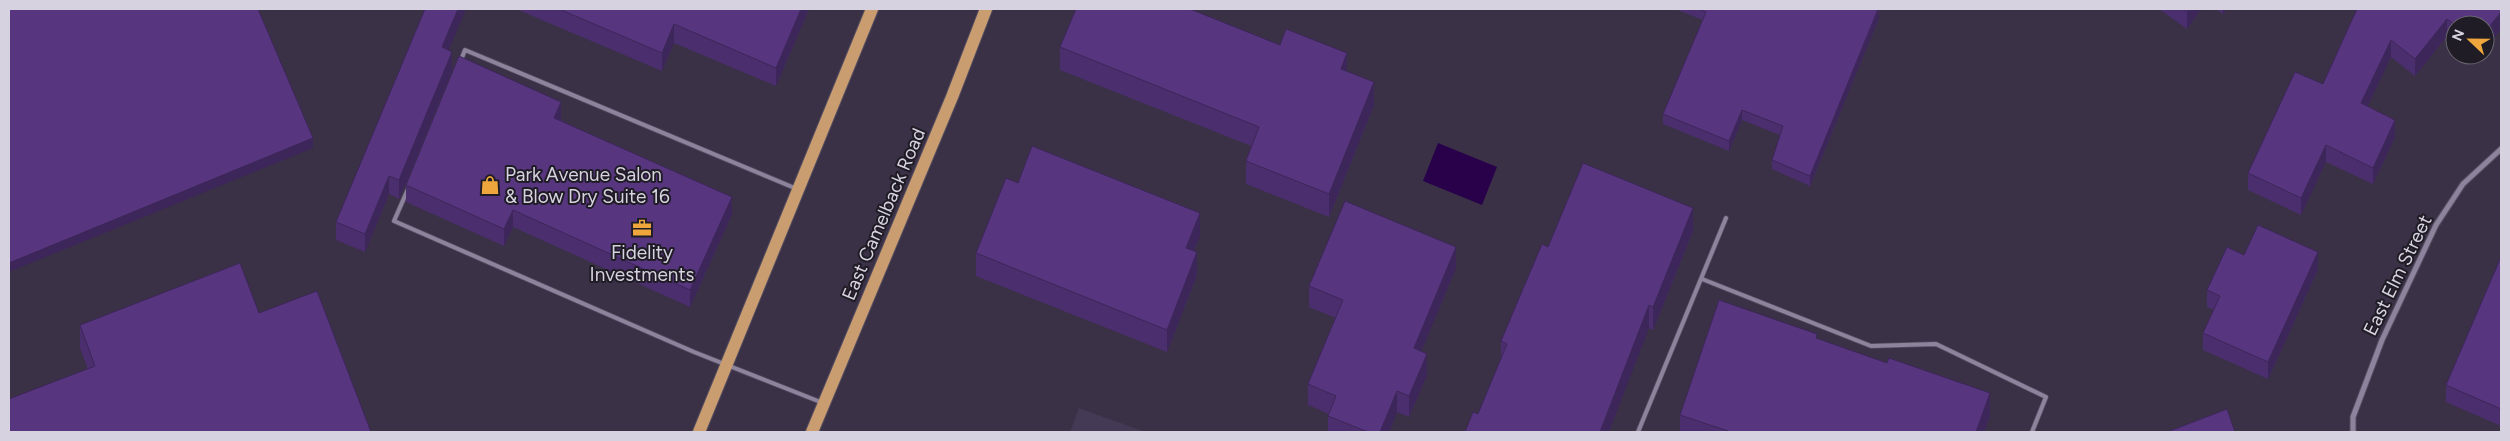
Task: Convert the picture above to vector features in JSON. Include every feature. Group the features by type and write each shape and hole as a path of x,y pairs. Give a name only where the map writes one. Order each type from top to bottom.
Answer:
{"main road":[{"path":"699,432 872,9"},
{"name":"East Camelback Road","path":"812,432 952,97 986,9"}],"street":[{"name":"East Elm Street","path":"2352,432 2353,417 2382,340 2436,225 2463,184 2501,149"}],"lane":[{"path":"458,68 465,50 799,190"},
{"path":"409,185 394,222 726,365 824,403"},
{"path":"1638,432 1726,218"},
{"path":"1702,279 1871,346 1936,344 2046,398 2032,432"}],"shaded area":[{"path":"1438,143 1497,167 1482,205 1423,181"},
{"path":"1079,408 1145,432 1070,432"}],"building":[{"path":"9,9 258,9 313,138 9,263"},
{"path":"425,9 458,9 442,47 452,52 399,180 389,176 365,234 336,222"},
{"path":"559,9 801,9 776,68 674,24 662,53"},
{"path":"1076,9 1190,9 1280,45 1286,29 1347,53 1341,69 1374,82 1329,194 1246,161 1259,127 1060,47"},
{"path":"1699,9 1878,9 1810,176 1772,160 1783,126 1742,110 1729,141 1663,114 1706,12"},
{"path":"2357,9 2501,9 2495,20 2495,15 2445,15 2445,22 2415,59 2391,40 2361,103 2395,120 2373,168 2326,145 2301,198 2248,173 2295,72 2323,84"},
{"path":"459,56 561,102 554,118 732,197 690,290 513,210 504,229 406,185"},
{"path":"1032,146 1200,213 1186,248 1197,252 1167,330 976,253 1006,178 1018,183"},
{"path":"1583,163 1693,208 1653,307 1649,305 1600,432 1465,432 1473,412 1478,414 1507,344 1501,341 1542,244 1548,247"},
{"path":"1345,201 1456,247 1414,348 1427,354 1409,396 1397,391 1380,432 1368,432 1328,416 1336,396 1308,384 1343,300 1309,286"},
{"path":"2258,225 2318,252 2268,362 2203,333 2220,296 2207,290 2227,247 2244,255"},
{"path":"2501,257 2501,409 2446,385"},
{"path":"240,263 259,313 317,291 371,432 9,432 9,399 95,366 80,325"},
{"path":"1719,300 1817,334 1816,338 1887,363 1889,358 1990,393 1976,432 1731,432 1680,415"},
{"path":"2227,409 2235,432 2167,432"}],"place":[{"name":"Park Avenue Salon & Blow Dry Suite 16","path":"490,185"},
{"name":"Fidelity Investments","path":"642,228"}]}
